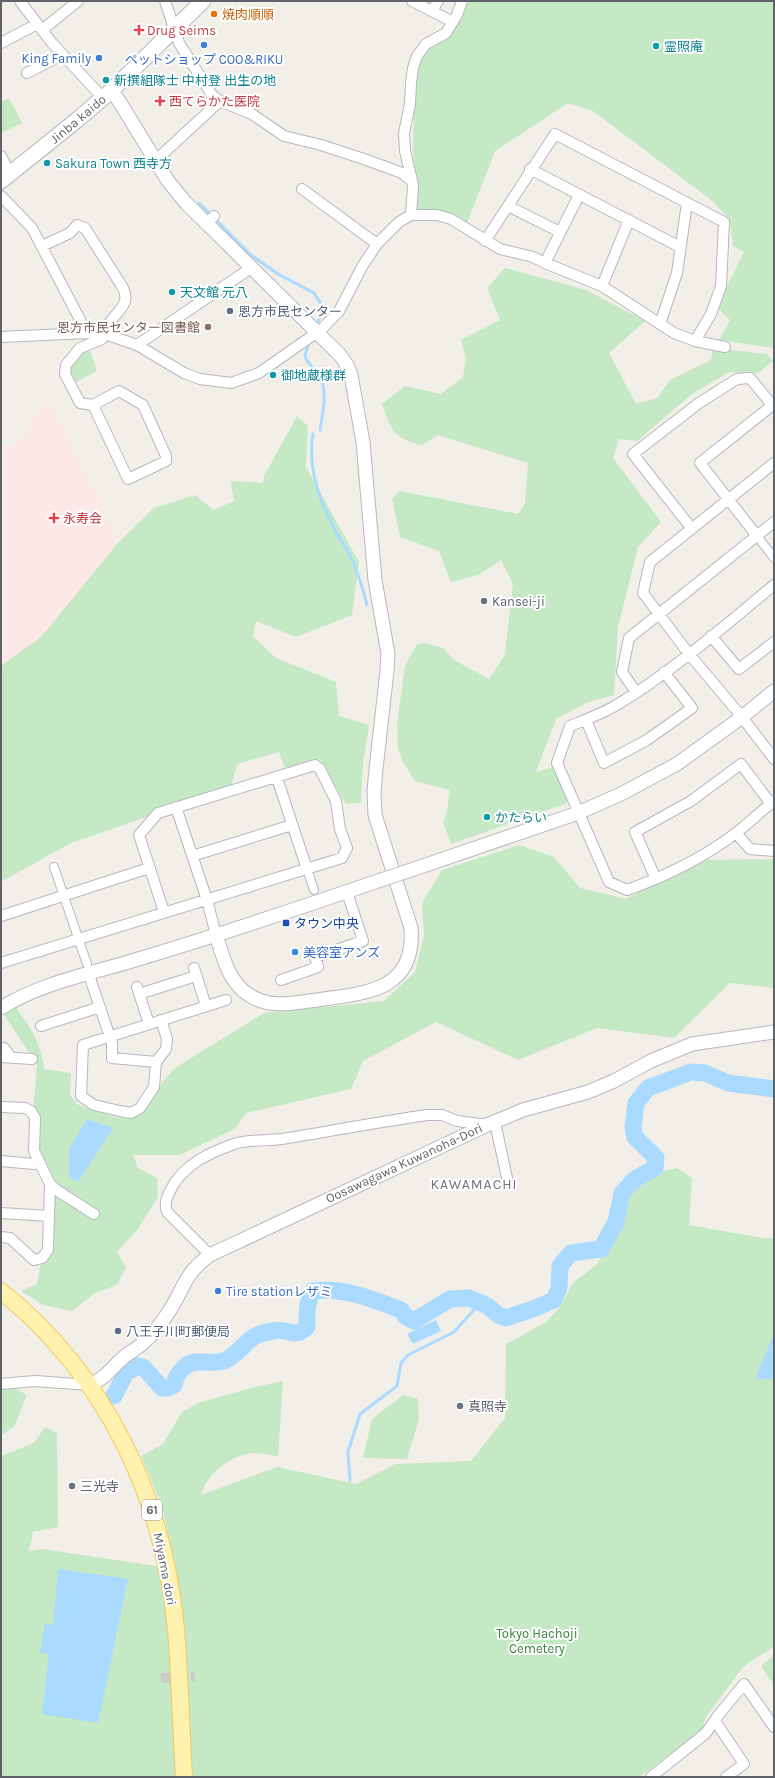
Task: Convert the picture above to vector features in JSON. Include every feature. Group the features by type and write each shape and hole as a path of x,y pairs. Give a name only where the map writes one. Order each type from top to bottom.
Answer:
{"main road":[{"name":"Jinba kaido","path":"5,178 107,95 203,1"},
{"name":"Miyama dori","path":"1,1292 42,1328 90,1385 114,1424 132,1459 156,1525 167,1574 176,1628 184,1777"}],"street":[{"path":"20,1 62,55 107,95 119,101 186,204 211,220 251,268 347,365 363,442 375,580 388,654 374,792 375,815 411,928 412,943 407,960 398,976 381,988 366,993 279,1004 260,1001 247,995 231,978 176,807"},
{"path":"1,43 39,27 78,1"},
{"path":"165,1 176,29 179,43 212,95 220,101 252,114 284,136 321,145 371,162 402,173 412,181"},
{"path":"412,1 453,22"},
{"path":"432,11 438,1"},
{"path":"411,215 412,181 405,151 404,133 410,104 410,83 413,68 417,56 426,44 446,33 457,15 462,1"},
{"path":"27,73 62,55"},
{"path":"156,160 220,101"},
{"path":"485,241 530,169 554,134 724,222 721,286 711,314 694,341"},
{"path":"1,156 5,178"},
{"path":"530,169 680,247"},
{"path":"302,189 377,244"},
{"path":"545,264 579,195"},
{"path":"1,196 32,228 87,333"},
{"path":"660,324 678,273 680,247 687,203"},
{"path":"508,206 560,232"},
{"path":"1,337 87,333 104,334 137,345 184,373 200,379 231,383 260,373 317,333 339,311 363,265 377,244 399,222 411,215 437,215 451,219 500,249 533,257 545,264 602,286 674,333 694,341 725,347"},
{"path":"602,286 628,220"},
{"path":"42,246 70,233 77,225 86,228 127,295 126,302 107,326 102,339 80,348 66,365 64,370 80,403 93,405 119,391 143,405 166,456 166,461 128,479 93,405"},
{"path":"137,345 251,268"},
{"path":"692,529 633,454 699,403 737,378 750,378 773,404 700,463 774,558"},
{"path":"774,463 650,562 643,593 689,654 742,717 774,759"},
{"path":"636,692 622,672 629,638 774,522"},
{"path":"656,879 635,832 691,801 741,764 772,802 736,833 688,864 656,879 627,890 609,882 557,763 570,726 613,707 636,692 689,654 774,585"},
{"path":"711,636 739,669 774,642"},
{"path":"586,720 604,763 647,740 692,708 664,672"},
{"path":"1,1008 15,999 88,969 216,935 578,813 621,794 677,764 742,717 774,691"},
{"path":"1,963 342,858 347,848 340,829 336,801 320,769 315,766 158,813 138,835 164,912"},
{"path":"277,778 314,890"},
{"path":"192,856 292,825"},
{"path":"736,833 750,849 774,851"},
{"path":"54,867 110,1036 112,1043 112,1058 156,1062"},
{"path":"1,916 149,868"},
{"path":"281,980 318,967 315,957 363,941 347,892"},
{"path":"149,1024 138,990 195,972 206,1006"},
{"path":"161,1020 167,1039 166,1049 156,1062 154,1087 140,1108 131,1113 94,1105 81,1096 83,1045 110,1036 149,1024 161,1020 206,1006 226,1000"},
{"path":"41,1026 100,1007"},
{"name":"Oosawagawa Kuwanoha-Dori","path":"90,1385 102,1379 123,1358 144,1343 172,1308 191,1272 198,1264 210,1255 491,1123 523,1110 588,1092 614,1081 651,1060 692,1044 774,1032"},
{"path":"1,1049 4,1048 12,1058"},
{"path":"1,1057 33,1057"},
{"path":"1,1107 25,1108 31,1111 35,1118 34,1151 50,1184 58,1191 94,1214"},
{"path":"210,1255 167,1212 165,1206 167,1196 176,1179 194,1163 211,1153 236,1143 277,1140 427,1115 442,1115 457,1121 491,1123 507,1178"},
{"path":"1,1161 34,1164 39,1162"},
{"path":"1,1237 10,1238 34,1260 42,1258 48,1250 50,1184"},
{"path":"1,1212 49,1216"},
{"path":"1,1384 35,1381 90,1385"},
{"path":"651,1777 706,1734 717,1717 744,1684 774,1727"},
{"path":"715,1721 744,1764 726,1777"}],"shaded area":[{"name":"永寿会","path":"45,402 54,408 91,488 97,492 117,544 42,636 1,666 1,450 20,442"}],"green space":[{"path":"468,1 774,1 774,348 719,340 730,320 717,307 744,252 733,246 730,219 711,200 593,111 568,103 495,151 467,223 440,210 412,210 415,63 452,28"},
{"path":"9,98 22,123 1,133 1,102"},
{"path":"505,268 586,290 645,321 609,353 636,404 657,398 670,380 711,360 713,348 767,354 773,361 758,373 729,372 692,394 637,441 619,439 613,458 661,522 638,547 618,627 614,695 588,702 556,719 536,772 553,767 567,800 565,804 451,844 443,822 446,815 450,790 415,781 403,762 398,748 397,724 405,666 417,644 425,643 443,648 454,660 489,679 505,655 513,584 501,560 478,575 451,582 439,551 400,537 392,499 399,491 518,514 525,504 528,463 438,435 422,445 412,442 394,432 382,404 405,386 441,394 463,377 466,358 461,340 500,320 487,288"},
{"path":"88,345 97,371 71,385 66,365"},
{"path":"297,416 308,426 306,467 359,562 352,615 296,637 256,621 253,636 276,658 336,682 339,716 369,725 363,763 361,803 346,804 320,759 285,768 279,752 237,764 231,788 71,843 1,882 1,666 42,636 117,544 154,508 195,495 214,510 234,501 231,481 263,483 264,476"},
{"path":"519,845 554,857 580,888 626,899 701,860 774,859 774,988 730,983 674,1038 597,1028 518,1060 436,1022 363,1061 351,1089 246,1113 235,1129 179,1155 133,1155 138,1168 157,1178 158,1197 137,1230 117,1252 126,1267 117,1285 95,1293 72,1311 43,1305 21,1291 37,1284 40,1267 49,1245 51,1184 35,1151 36,1120 34,1103 37,1065 3,1013 15,1006 34,1035 43,1059 44,1069 71,1073 70,1095 77,1104 118,1118 133,1116 175,1068 264,1013 384,1001 415,972 424,935 422,903 442,870"},
{"name":"Tokyo Hachoji Cemetery","path":"677,1168 692,1178 689,1225 763,1238 774,1238 774,1646 743,1667 705,1718 703,1730 639,1777 1,1777 1,1456 34,1443 45,1427 57,1433 58,1527 33,1532 29,1551 42,1549 176,1569 162,1506 141,1456 163,1444 182,1412 198,1403 251,1388 283,1381 278,1456 251,1453 239,1456 218,1468 208,1480 201,1495 277,1467 356,1484 395,1464 471,1461 505,1418 506,1344 546,1322 561,1306 573,1283 598,1263 629,1188 656,1173"},
{"path":"1,1385 16,1389 27,1395 14,1427 1,1435"},
{"path":"403,1395 418,1399 419,1419 407,1459 363,1458 372,1419"},
{"path":"774,1655 774,1686 761,1666"}],"water":[{"path":"87,1119 113,1128 78,1182 69,1177 69,1149"},
{"path":"773,1305 774,1379 755,1379 773,1336"},
{"path":"436,1320 441,1331 413,1344 407,1334"},
{"path":"58,1569 128,1579 98,1723 42,1714 49,1654 40,1653 45,1624 53,1625"}],"waterway":[{"path":"199,203 251,255 278,274 314,293 323,307 318,322"},
{"path":"309,343 305,355 306,359 319,376 324,393 324,406 320,430"},
{"path":"313,434 312,460 321,499 331,523 353,561 367,605"},
{"path":"114,1396 126,1373 137,1366 143,1367 162,1388 168,1388 174,1385 180,1371 191,1363 221,1362 226,1360 237,1353 252,1338 262,1333 278,1330 294,1333 302,1331 307,1327 308,1304 313,1291 336,1291 358,1295 401,1310 405,1316 414,1321 450,1299 469,1298 488,1306 498,1315 506,1318 554,1300 559,1288 560,1266 571,1253 601,1249 616,1222 622,1193 635,1179 655,1168 656,1158 635,1137 633,1127 636,1103 648,1088 691,1072 705,1073 728,1083 774,1089"},
{"path":"350,1481 348,1452 360,1414 397,1386 401,1363 408,1355 454,1332 480,1303"}],"tunnel":[{"path":"161,1678 195,1677"}],"place":[{"name":"焼肉順順","path":"214,14"},
{"name":"Drug Seims","path":"139,30"},
{"name":"ペットショップ COO&RIKU","path":"204,45"},
{"name":"霊照庵","path":"656,46"},
{"name":"King Family","path":"99,58"},
{"name":"新撰組隊士 中村登 出生の地","path":"106,80"},
{"name":"西てらかた医院","path":"160,101"},
{"name":"Sakura Town 西寺方","path":"47,163"},
{"name":"天文館 元八","path":"172,292"},
{"name":"恩方市民センター","path":"230,311"},
{"name":"恩方市民センター図書館","path":"208,327"},
{"name":"御地蔵様群","path":"273,375"},
{"name":"永寿会","path":"54,518"},
{"name":"Kansei-ji","path":"484,601"},
{"name":"かたらい","path":"487,817"},
{"name":"タウン中央","path":"286,923"},
{"name":"美容室アンズ","path":"295,952"},
{"name":"Tire stationレザミ","path":"218,1291"},
{"name":"八王子川町郵便局","path":"118,1331"},
{"name":"真照寺","path":"460,1406"},
{"name":"三光寺","path":"72,1486"}],"district":[{"name":"KAWAMACHI","path":"474,1184"}]}
